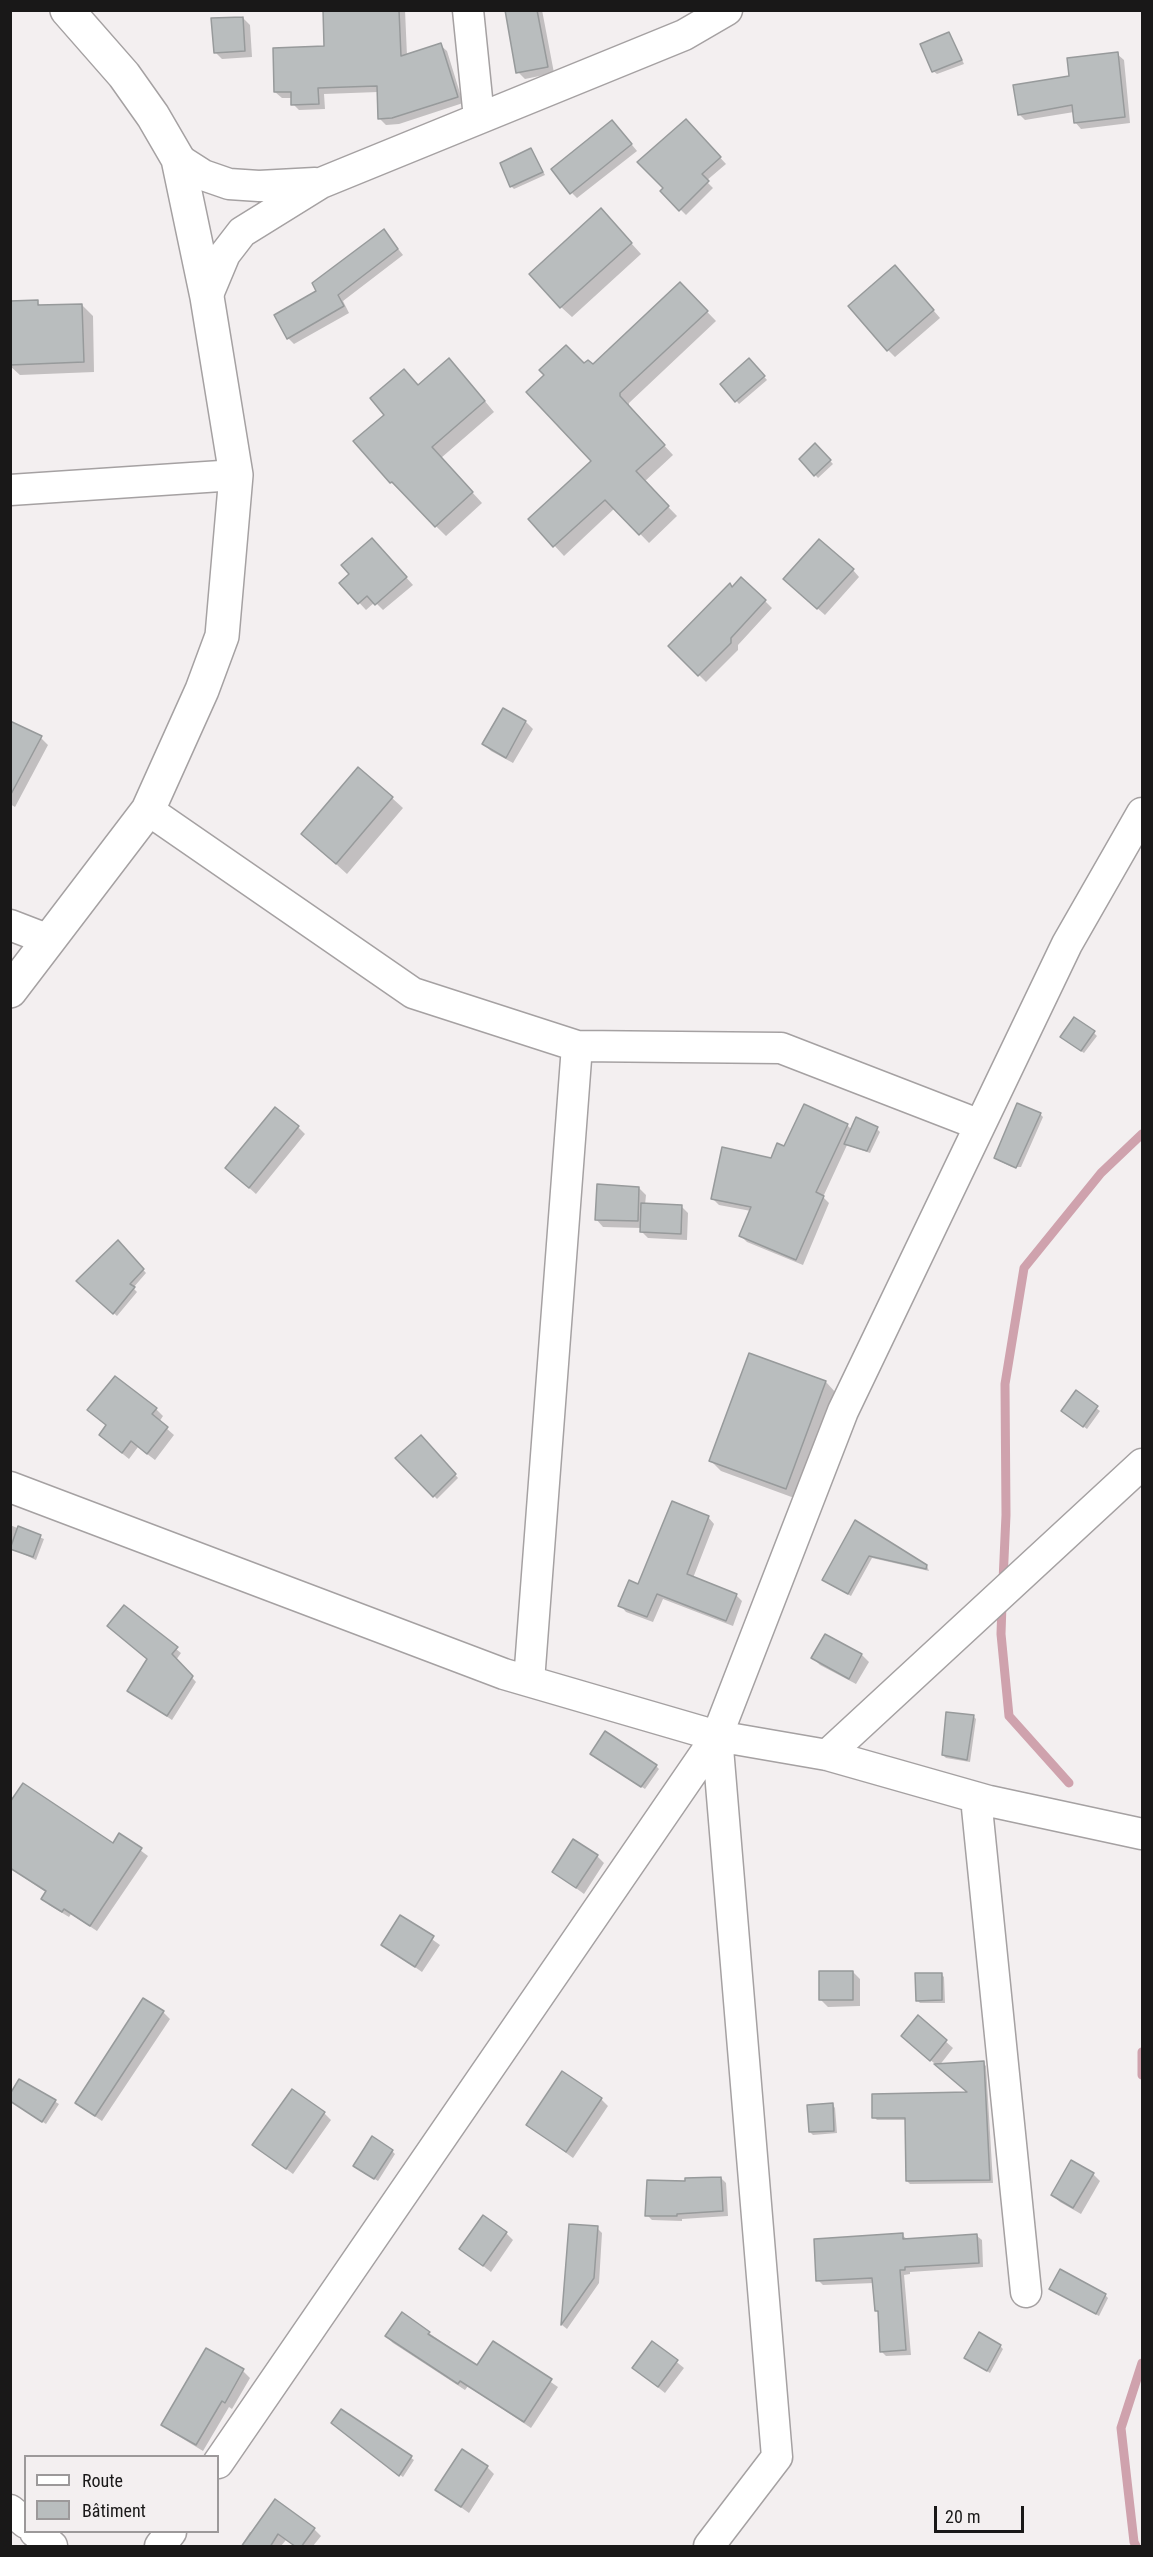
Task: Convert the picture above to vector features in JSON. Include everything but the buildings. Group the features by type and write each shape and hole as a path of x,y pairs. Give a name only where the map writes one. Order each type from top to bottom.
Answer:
{"street":[{"path":"10,991 148,810 202,690 222,636 236,475 207,297 178,159 153,116 124,75 67,10"},
{"path":"468,10 479,118"},
{"path":"207,297 225,254 242,232 321,183 684,35 728,10"},
{"path":"178,159 203,175 229,184 259,186 321,183"},
{"path":"10,490 236,475"},
{"path":"148,810 413,993 577,1046 781,1048 980,1125"},
{"path":"219,2462 717,1736 843,1411 1067,944 1140,822"},
{"path":"10,924 49,940"},
{"path":"530,1681 577,1046"},
{"path":"827,1755 1143,1464"},
{"path":"10,1487 504,1674 717,1736 827,1755 976,1798 1143,1834"},
{"path":"709,2547 777,2457 717,1736"},
{"path":"976,1798 1026,2292"},
{"path":"10,2510 24,2521"},
{"path":"36,2533 52,2547"},
{"path":"160,2547 170,2533"}],"waterway":[{"path":"1003,1581 1006,1515 1005,1384 1024,1268 1101,1173 1142,1134"},
{"path":"1002,1604 1001,1634 1009,1716 1069,1783"},
{"path":"1142,2052 1142,2075"},
{"path":"1136,2546 1121,2428 1142,2363"}]}
